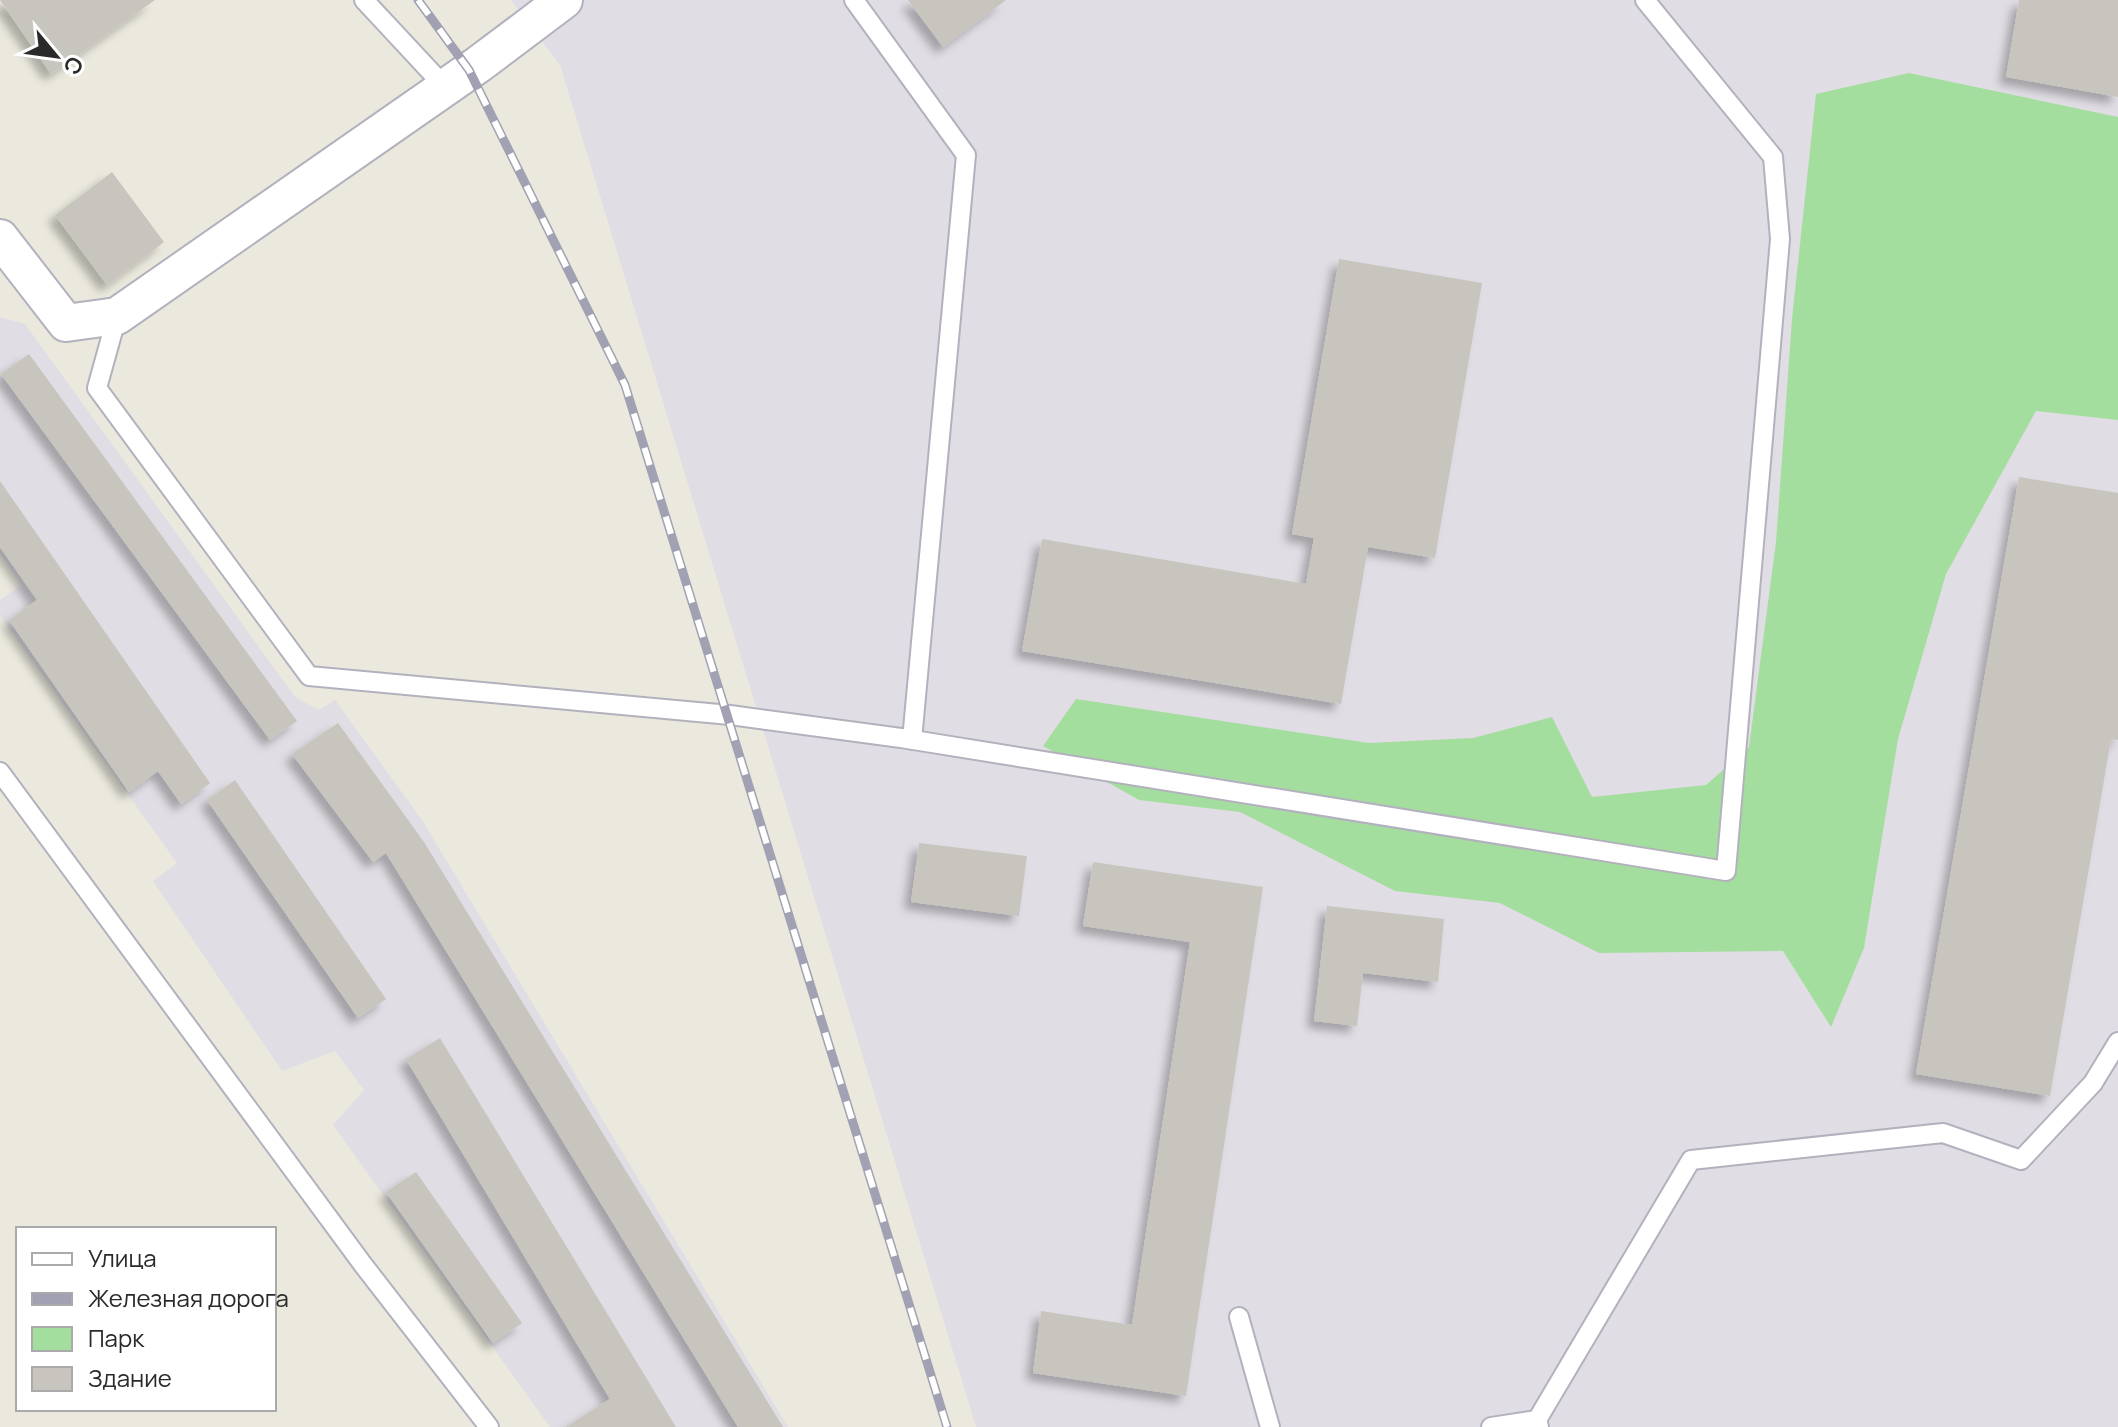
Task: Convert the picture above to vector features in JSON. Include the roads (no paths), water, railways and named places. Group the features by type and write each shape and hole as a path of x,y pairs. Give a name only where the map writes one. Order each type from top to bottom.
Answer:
{"street":[{"path":"0,238 66,323 117,316 564,0"}],"lane":[{"path":"364,0 445,87"},
{"path":"854,0 966,155 912,740"},
{"path":"117,316 97,388 309,676 730,715 912,740 1726,871 1780,239 1773,157 1645,0"},
{"path":"0,772 364,1266 489,1427"},
{"path":"1491,1427 1538,1424 1691,1160 1943,1133 2021,1160 2093,1083 2118,1042"},
{"path":"1239,1317 1270,1427"}],"railway":[{"path":"418,0 469,70 625,385 947,1427"}]}
